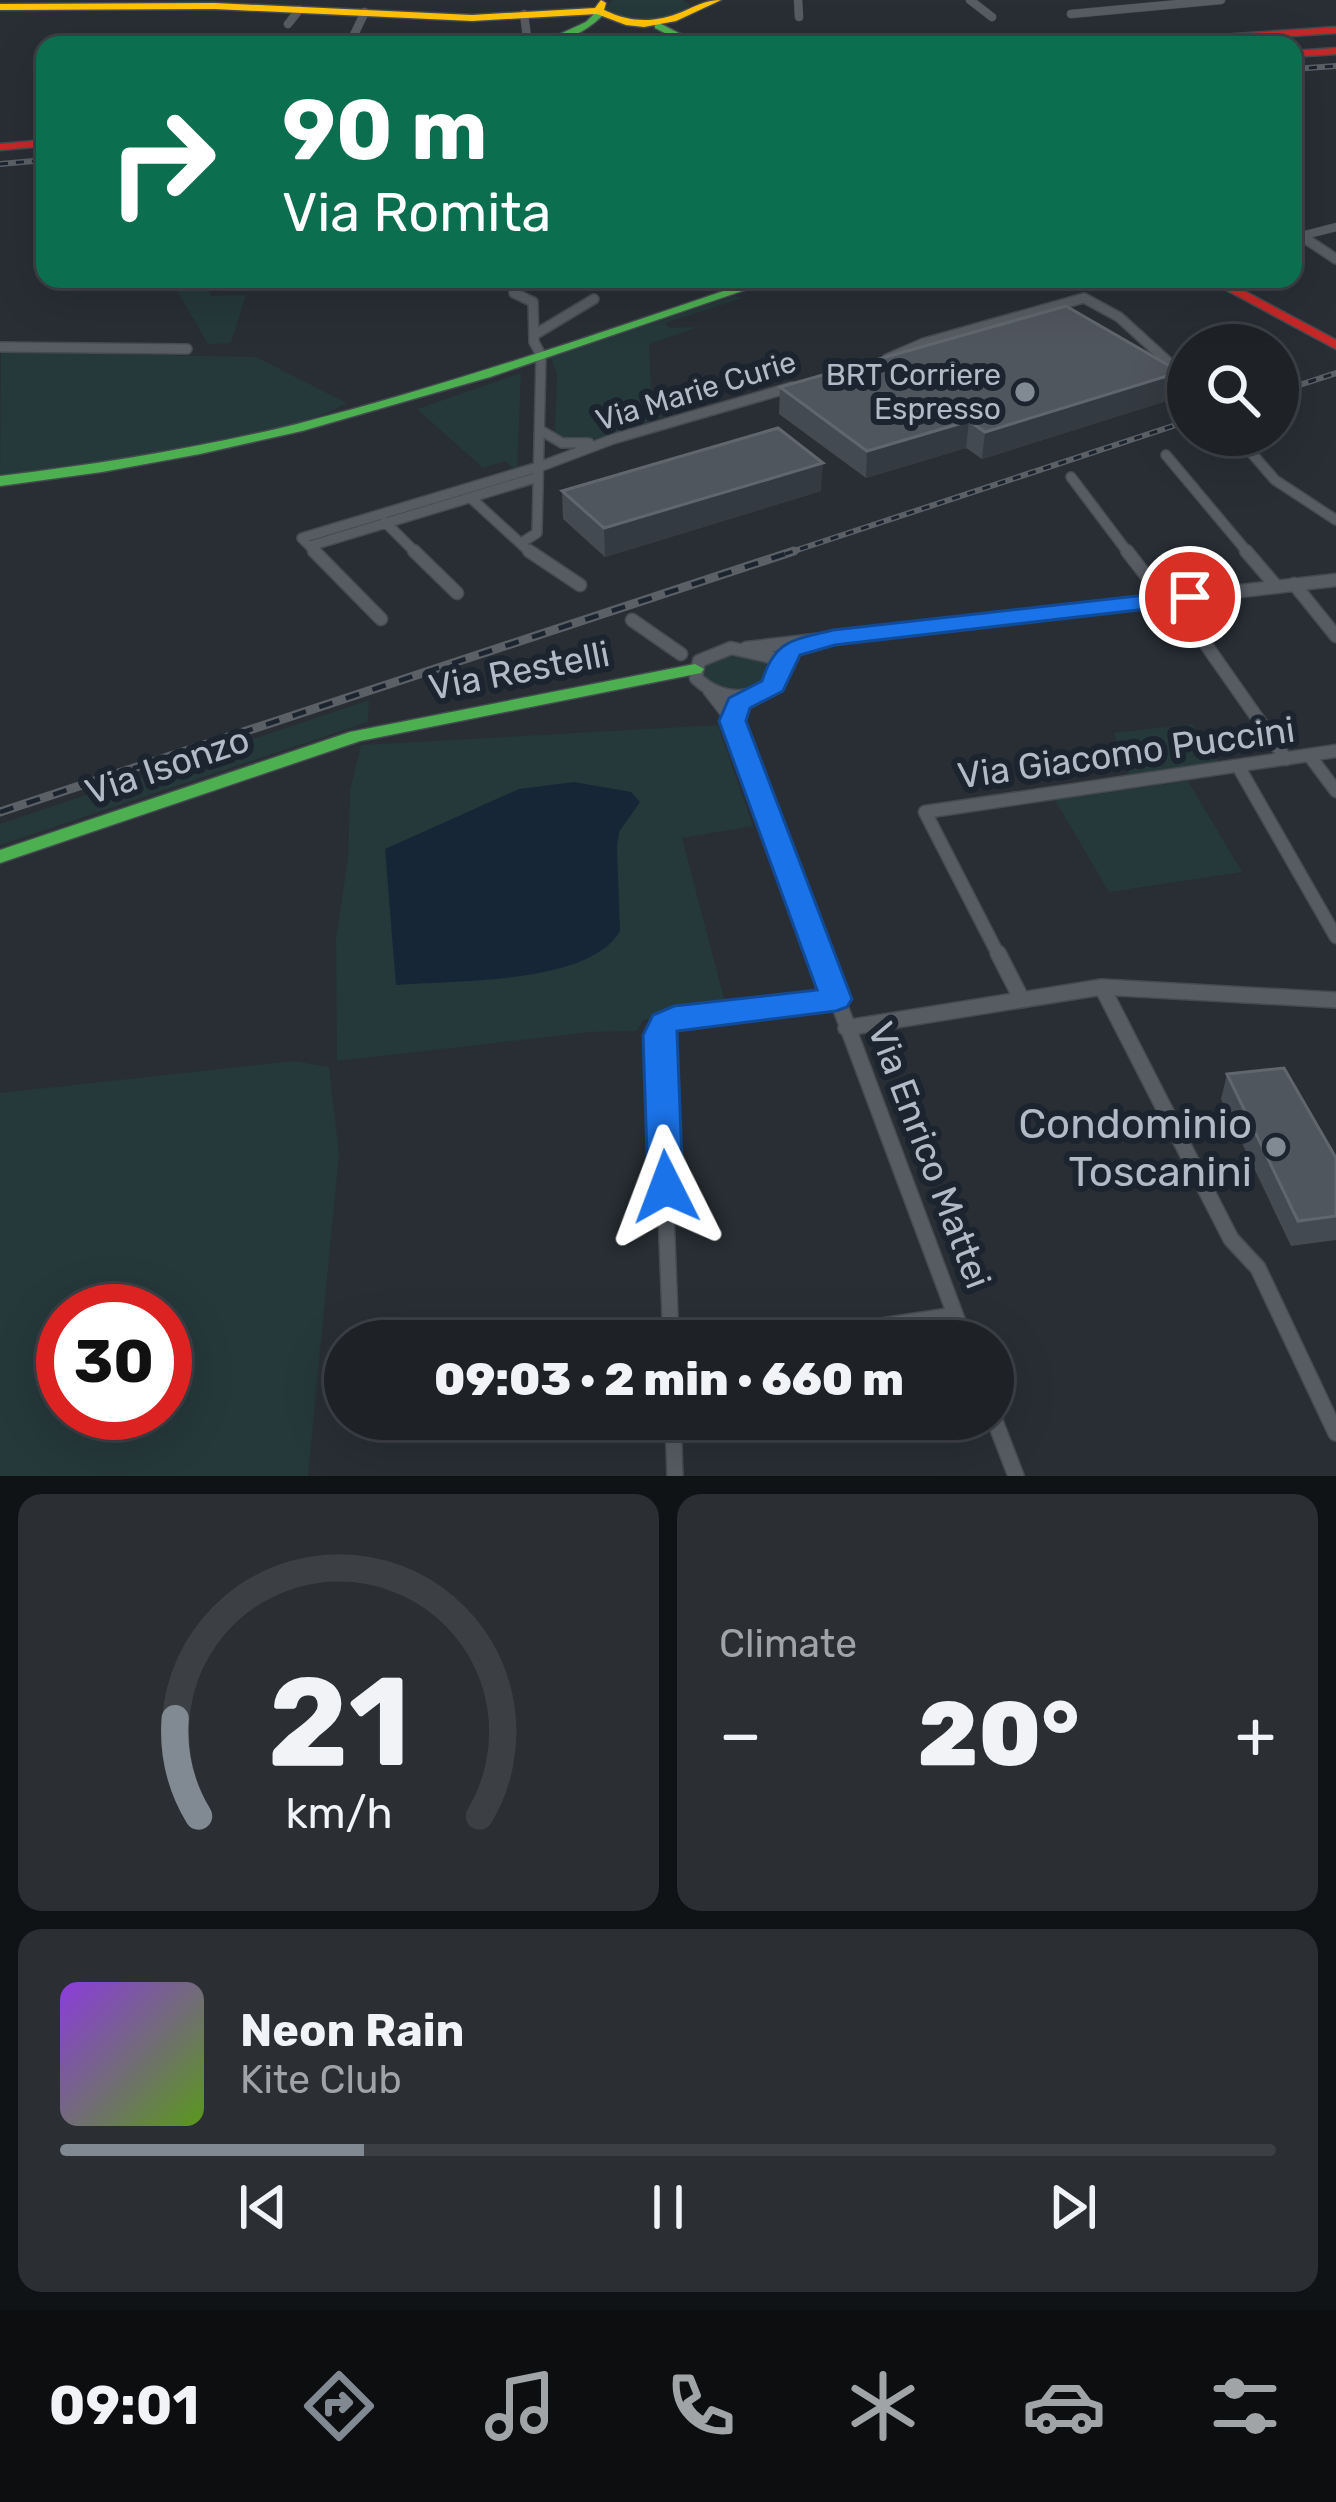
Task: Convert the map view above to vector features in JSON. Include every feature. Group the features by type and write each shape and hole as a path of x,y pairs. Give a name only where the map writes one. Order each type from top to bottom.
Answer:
{"main road":[{"path":"678,27 693,4 716,0"},
{"path":"3,10 157,2 215,3 294,17 365,12 472,18 601,7 630,22"},
{"path":"569,34 601,7"},
{"path":"564,36 630,22 678,27 688,36"},
{"path":"1250,36 1336,30"},
{"path":"1302,49 1336,47"},
{"path":"0,143 36,141"},
{"path":"0,482 135,468 242,448 744,288"},
{"path":"1229,288 1336,345"},
{"name":"Via Restelli","path":"356,736 695,659"},
{"name":"Via Isonzo","path":"0,857 356,736"}],"street":[{"path":"798,0 799,17"},
{"path":"970,0 992,17"},
{"path":"1127,0 1139,8"},
{"path":"1071,14 1221,0"},
{"path":"353,36 365,12"},
{"path":"524,14 527,36"},
{"path":"1302,232 1336,227"},
{"path":"1302,236 1336,259"},
{"path":"1302,248 1316,246"},
{"path":"514,293 533,302 534,335 541,355 537,533 521,543"},
{"path":"868,364 924,343 1084,298 1119,317 1167,361"},
{"path":"534,335 594,299"},
{"path":"0,347 187,349"},
{"name":"Via Marie Curie","path":"537,467 613,439 800,385"},
{"path":"540,430 572,445"},
{"path":"381,619 310,546 471,494 537,467 572,445 613,439"},
{"path":"1166,455 1276,586"},
{"path":"1254,456 1275,480 1336,520"},
{"path":"1071,476 1286,759"},
{"path":"471,494 521,543 580,585"},
{"path":"382,519 457,593"},
{"path":"632,620 695,659 833,638 1336,580"},
{"path":"1294,584 1336,636"},
{"path":"733,721 738,704 774,686 790,650 833,638"},
{"path":"746,649 771,657 780,671"},
{"name":"Via Enrico Mattei","path":"695,659 696,678 733,721 957,1320"},
{"path":"709,690 728,696 754,695"},
{"name":"Via Giacomo Puccini","path":"1021,998 925,812 1336,751"},
{"path":"1310,755 1336,791"},
{"path":"1238,766 1336,937"},
{"path":"1102,987 1231,1239 1258,1268 1336,1433"},
{"path":"846,1028 1102,987 1334,1004"},
{"path":"670,1320 659,1035 664,1024 674,1018 836,999"},
{"path":"922,1320 955,1315"},
{"path":"674,1440 675,1476"},
{"path":"1002,1440 1016,1476"}],"shaded area":[{"path":"612,0 683,0 690,5 674,18 650,22 604,10"},
{"path":"175,288 208,288 211,296 246,295 231,343 208,344"},
{"path":"734,296 743,298 665,323 669,328 698,327 649,344 652,413 664,417 594,439 555,433 557,374 551,358"},
{"path":"1,352 256,357 347,403 307,421 222,447 133,462 0,474"},
{"path":"521,373 517,471 505,461 483,468 417,409"},
{"path":"732,653 764,660 771,678 737,691 720,688 704,677 707,663"},
{"path":"369,700 368,722 0,845 0,824"},
{"path":"1192,724 1221,764 1130,777 1114,733"},
{"path":"718,725 753,826 682,838 726,1006 643,1020 637,1031 590,1032 337,1061 336,939 348,859 350,791 361,745"},
{"path":"1188,781 1242,872 1109,892 1055,800"},
{"path":"293,1061 329,1067 339,1154 308,1476 0,1476 0,1093"}],"water":[{"path":"574,782 631,792 640,802 619,832 620,931 604,949 551,970 396,985 385,849 519,789"}],"building":[{"path":"1066,306 1167,364 1167,376 985,432 969,421 867,451 780,387"},
{"path":"778,428 823,463 604,528 562,491"},
{"name":"Condominio Toscanini","path":"1284,1068 1336,1158 1336,1216 1298,1221 1227,1074"}],"railway":[{"path":"1302,68 1336,66"},
{"path":"0,164 36,161"},
{"path":"1299,385 1336,373"},
{"path":"785,554 1167,428"},
{"path":"0,812 794,551"}],"traffic: fast":[{"path":"562,36 589,24 600,13"},
{"path":"658,26 679,36"},
{"path":"0,481 102,468 297,428 486,374 744,288"},
{"path":"0,857 356,736 695,669"}],"traffic: slow":[{"path":"601,3 599,11 614,19 644,24 673,19 716,0"},
{"path":"0,7 214,6 472,18 599,11"}],"traffic: jam":[{"path":"1250,36 1336,30"},
{"path":"1302,53 1336,51"},
{"path":"0,147 36,144"},
{"path":"1229,288 1336,345"}],"place":[{"name":"BRT Corriere Espresso","path":"1025,392"},
{"name":"Condominio Toscanini","path":"1276,1147"}],"route":[{"path":"666,1187 659,1035 664,1024 674,1018 836,999 733,721 738,704 774,686 781,661 790,650 833,638 1190,597"}]}
